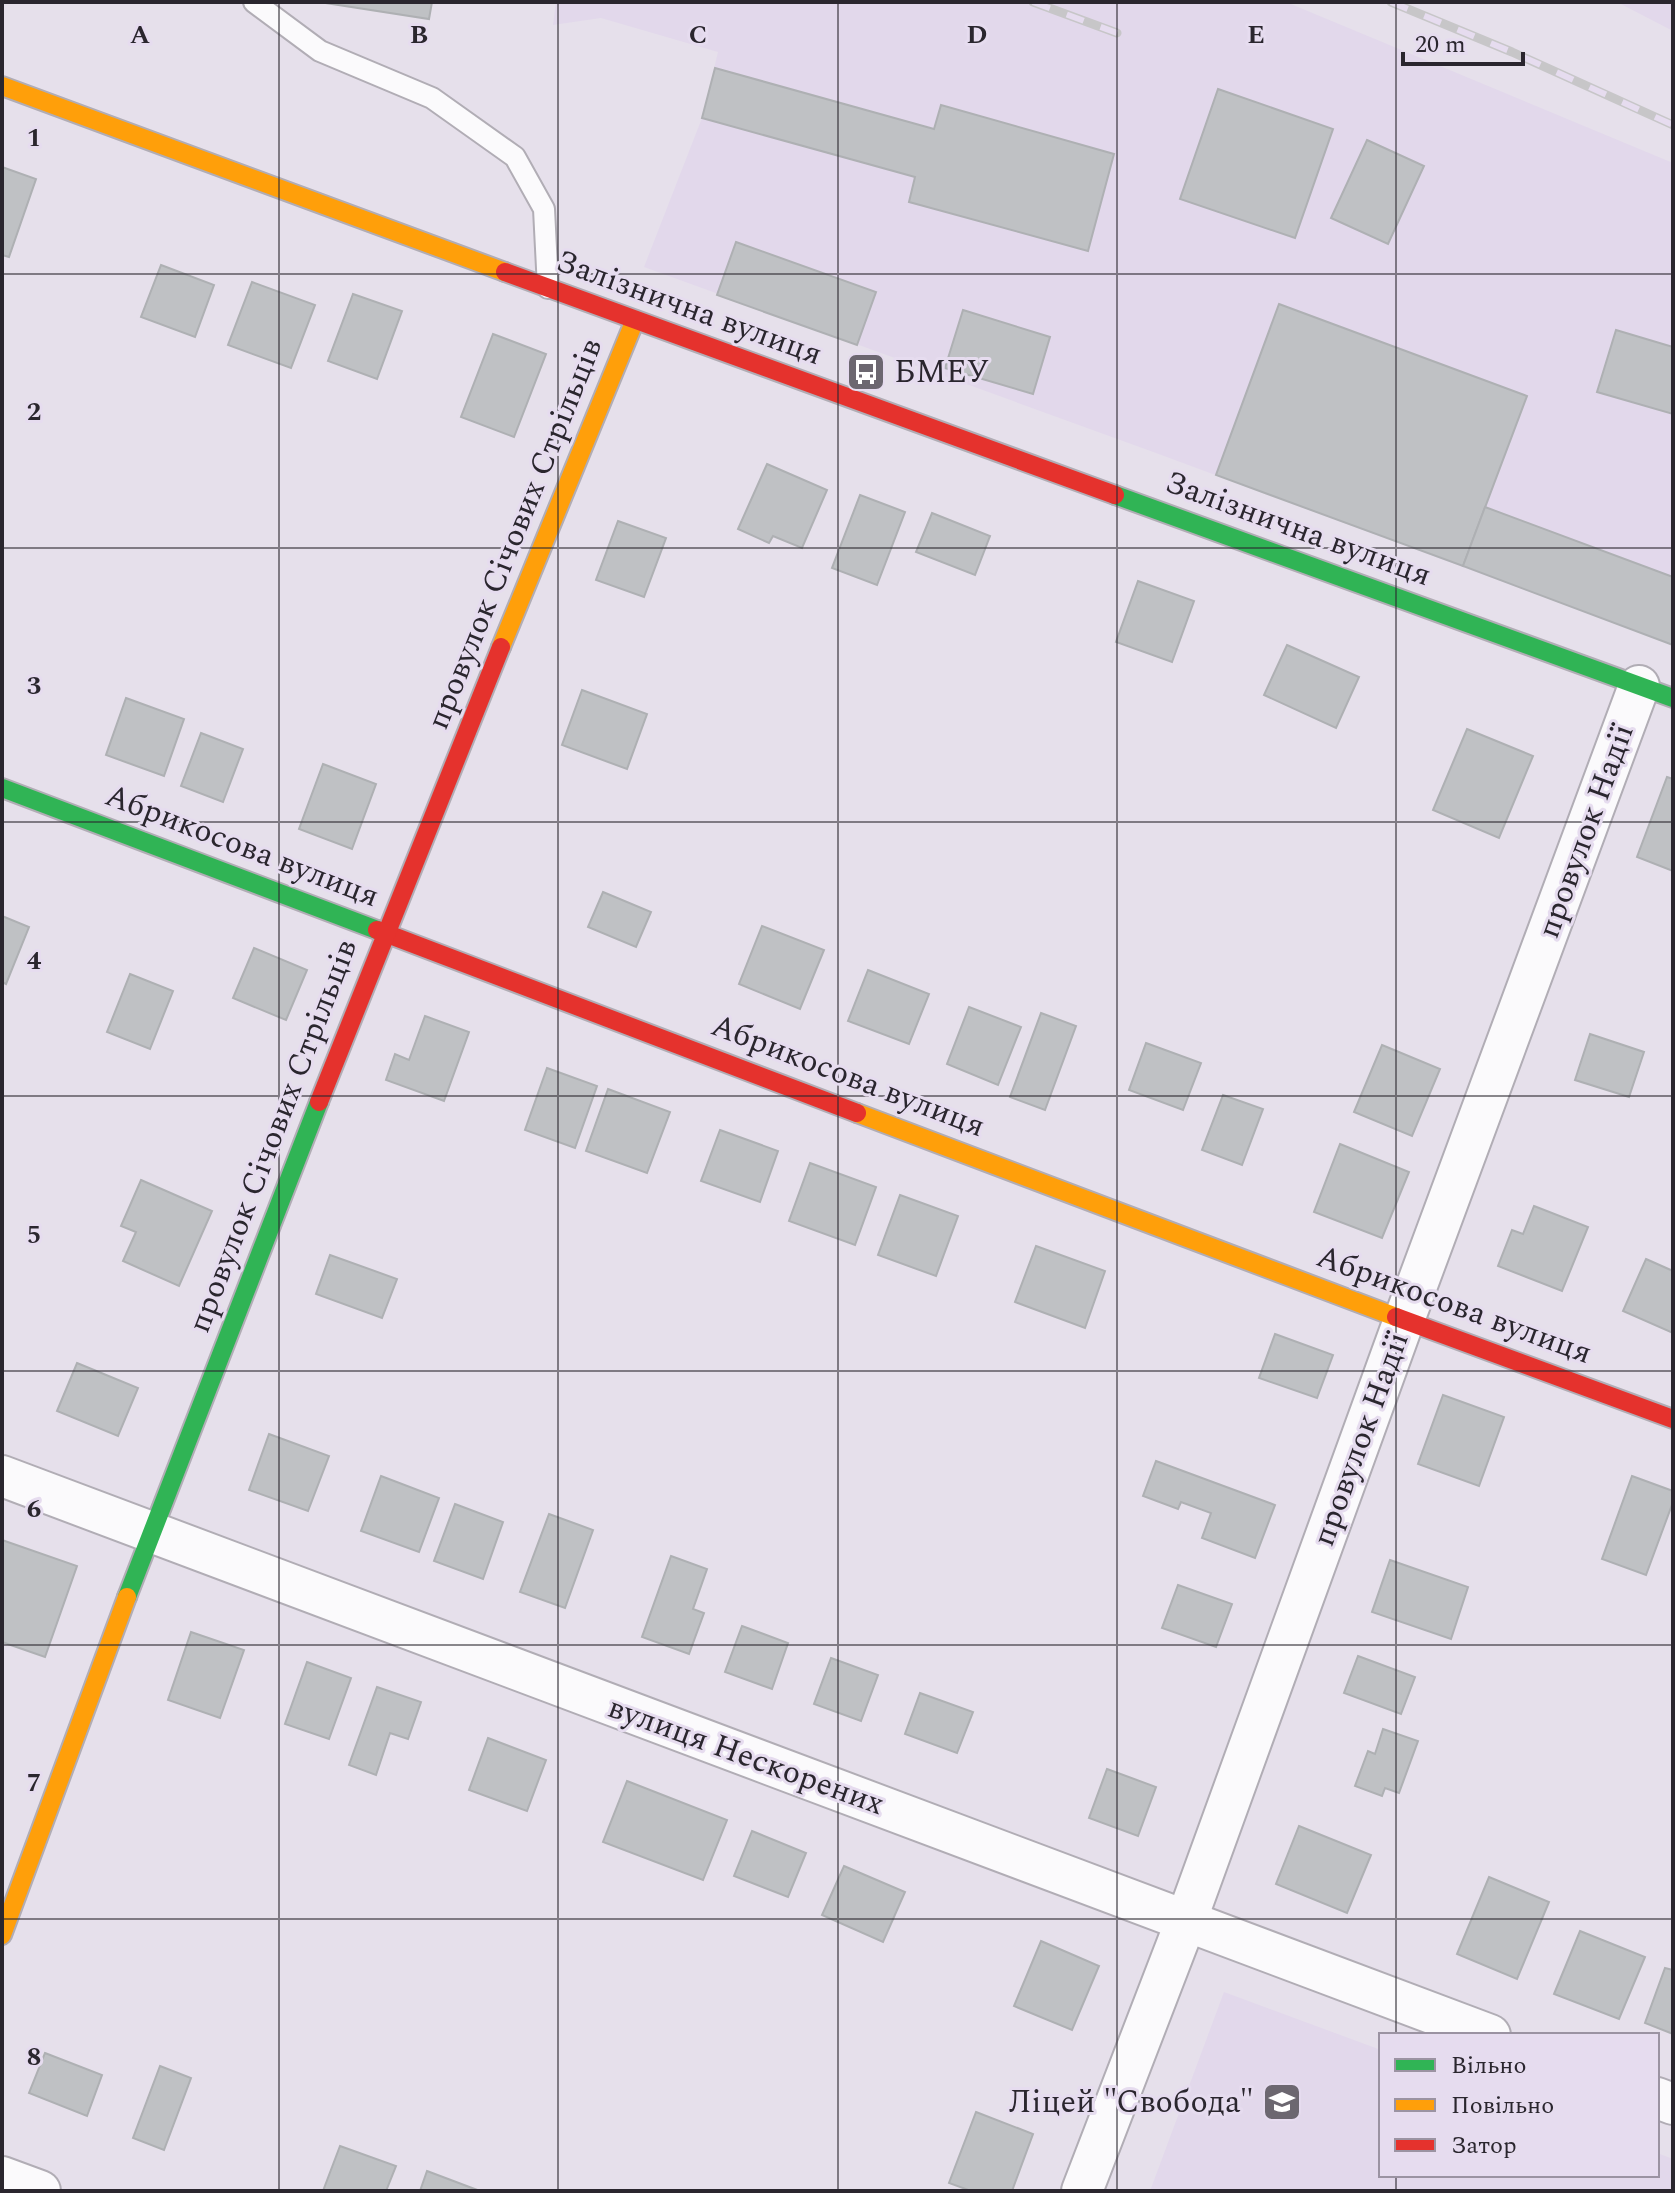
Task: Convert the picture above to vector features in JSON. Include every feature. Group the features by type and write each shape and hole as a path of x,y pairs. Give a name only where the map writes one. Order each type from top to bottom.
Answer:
{"street":[{"name":"Залізнична вулиця","path":"2,86 1656,692"},
{"name":"провулок Січових Стрільців","path":"2,1935 150,1534 385,932 635,320"},
{"name":"провулок Надії","path":"1082,2191 1186,1921 1404,1320 1656,692"},
{"name":"Абрикосова вулиця","path":"2,788 1404,1320 1673,1419"},
{"name":"вулиця Нескорених","path":"2,1476 1485,2033"},
{"path":"2,2177 40,2191"}],"lane":[{"path":"254,2 320,51 432,98 515,157 544,209 548,288"}],"shaded area":[{"path":"556,2 1286,2 1673,163 1673,645 644,267 702,118 718,52 601,18 553,25"},
{"path":"1617,2 1673,2 1673,31"},
{"name":"Ліцей \"Свобода\"","path":"1224,1992 1379,2049 1379,2177 1659,2177 1659,2154 1673,2159 1673,2191 1150,2191"}],"building":[{"path":"319,2 432,2 429,19"},
{"path":"715,68 934,129 941,105 1114,154 1088,251 909,202 915,177 702,118"},
{"path":"1218,89 1333,129 1295,238 1180,199"},
{"path":"1367,140 1424,166 1388,244 1331,218"},
{"path":"2,167 36,179 9,257 2,255"},
{"path":"736,242 876,292 857,345 717,295"},
{"path":"161,265 214,285 195,337 141,317"},
{"path":"252,282 315,305 291,368 228,345"},
{"path":"353,294 402,311 377,379 328,361"},
{"path":"1279,304 1527,396 1463,566 1216,475"},
{"path":"963,310 1050,337 1033,394 945,368"},
{"path":"1616,330 1673,347 1673,414 1597,392"},
{"path":"493,334 546,354 514,437 461,417"},
{"path":"767,464 827,490 802,548 773,536 769,543 738,529"},
{"path":"860,495 905,512 877,585 832,568"},
{"path":"1485,507 1673,577 1673,645 1463,566"},
{"path":"932,513 990,536 975,575 916,552"},
{"path":"618,521 666,538 644,597 596,580"},
{"path":"1138,581 1194,601 1172,662 1116,642"},
{"path":"1287,645 1359,677 1336,728 1264,695"},
{"path":"582,690 647,714 627,769 562,745"},
{"path":"126,698 184,719 164,776 106,755"},
{"path":"1467,729 1533,756 1499,838 1433,810"},
{"path":"201,733 243,749 223,802 181,786"},
{"path":"323,764 376,784 352,849 299,829"},
{"path":"1667,777 1673,779 1673,871 1637,857"},
{"path":"603,892 651,912 636,947 588,927"},
{"path":"2,916 29,927 6,984 2,982"},
{"path":"762,926 824,950 800,1009 739,984"},
{"path":"254,948 307,970 286,1020 233,998"},
{"path":"868,970 929,994 909,1044 848,1021"},
{"path":"130,974 173,991 150,1049 107,1032"},
{"path":"969,1007 1021,1027 998,1085 947,1064"},
{"path":"1041,1013 1076,1026 1045,1110 1010,1097"},
{"path":"425,1016 469,1032 444,1101 386,1080 395,1054 409,1060"},
{"path":"1590,1034 1644,1052 1629,1097 1575,1080"},
{"path":"1146,1043 1201,1063 1183,1110 1129,1090"},
{"path":"1382,1045 1440,1069 1412,1136 1354,1112"},
{"path":"547,1068 597,1086 575,1148 525,1130"},
{"path":"608,1089 670,1112 647,1173 586,1151"},
{"path":"1223,1095 1263,1109 1242,1165 1202,1150"},
{"path":"720,1130 778,1151 760,1202 701,1181"},
{"path":"1340,1144 1409,1172 1382,1238 1314,1212"},
{"path":"810,1163 876,1187 855,1245 789,1221"},
{"path":"141,1180 212,1211 179,1286 123,1261 136,1232 121,1226"},
{"path":"900,1195 958,1216 936,1276 878,1255"},
{"path":"1534,1206 1588,1227 1562,1291 1498,1266 1512,1230 1523,1234"},
{"path":"1036,1246 1105,1271 1085,1328 1015,1302"},
{"path":"330,1255 397,1279 382,1318 316,1294"},
{"path":"1646,1259 1673,1271 1673,1333 1623,1311"},
{"path":"1275,1334 1333,1355 1317,1398 1259,1378"},
{"path":"77,1363 138,1388 118,1436 57,1411"},
{"path":"1443,1395 1504,1417 1479,1486 1418,1464"},
{"path":"269,1434 329,1456 308,1511 249,1490"},
{"path":"1156,1461 1275,1505 1255,1558 1202,1538 1211,1513 1181,1502 1178,1509 1143,1496"},
{"path":"381,1476 439,1498 419,1552 361,1531"},
{"path":"1632,1476 1673,1491 1673,1502 1646,1575 1602,1559"},
{"path":"455,1504 503,1522 483,1579 434,1561"},
{"path":"549,1514 593,1530 565,1608 520,1592"},
{"path":"2,1540 77,1566 45,1657 2,1642"},
{"path":"671,1556 707,1569 693,1609 704,1613 689,1654 642,1637"},
{"path":"1390,1560 1468,1587 1451,1639 1372,1612"},
{"path":"1178,1585 1232,1604 1216,1647 1162,1628"},
{"path":"742,1626 788,1643 772,1689 725,1672"},
{"path":"191,1632 244,1650 220,1718 168,1700"},
{"path":"1358,1656 1415,1677 1401,1714 1344,1693"},
{"path":"831,1658 878,1675 861,1721 814,1704"},
{"path":"307,1662 351,1678 329,1739 285,1724"},
{"path":"377,1687 421,1702 408,1739 390,1733 376,1775 349,1765"},
{"path":"920,1693 973,1712 957,1753 905,1734"},
{"path":"1383,1729 1418,1741 1399,1793 1385,1788 1382,1796 1355,1786 1368,1751 1375,1754"},
{"path":"488,1738 546,1760 527,1811 469,1790"},
{"path":"1107,1769 1156,1787 1138,1836 1089,1818"},
{"path":"627,1781 727,1820 703,1880 603,1842"},
{"path":"1299,1826 1371,1855 1347,1913 1276,1884"},
{"path":"752,1831 806,1853 788,1897 734,1876"},
{"path":"844,1866 905,1892 883,1942 822,1915"},
{"path":"1489,1877 1549,1902 1517,1979 1457,1954"},
{"path":"1580,1931 1645,1957 1619,2019 1554,1994"},
{"path":"1041,1941 1099,1966 1072,2030 1014,2006"},
{"path":"1665,1968 1673,1970 1673,2034 1645,2023"},
{"path":"45,2053 102,2075 87,2116 29,2093"},
{"path":"160,2066 191,2078 164,2150 133,2138"},
{"path":"976,2112 1033,2134 1012,2191 971,2191 949,2183"},
{"path":"340,2146 396,2166 386,2191 323,2191"},
{"path":"427,2171 480,2191 420,2191"}],"railway":[{"path":"1033,2 1117,33"},
{"path":"1391,2 1512,52 1673,125"}],"traffic: fast":[{"path":"1115,495 1673,698"},
{"path":"2,788 377,930"},
{"path":"127,1597 319,1102"}],"traffic: slow":[{"path":"2,86 505,272"},
{"path":"501,647 635,320"},
{"path":"857,1113 1396,1317"},
{"path":"2,1935 127,1597"}],"traffic: jam":[{"path":"505,272 1115,495"},
{"path":"319,1102 501,647"},
{"path":"377,930 857,1113"},
{"path":"1396,1317 1673,1419"}],"place":[{"name":"БМЕУ","path":"866,372"},
{"name":"Ліцей \"Свобода\"","path":"1282,2102"}]}
